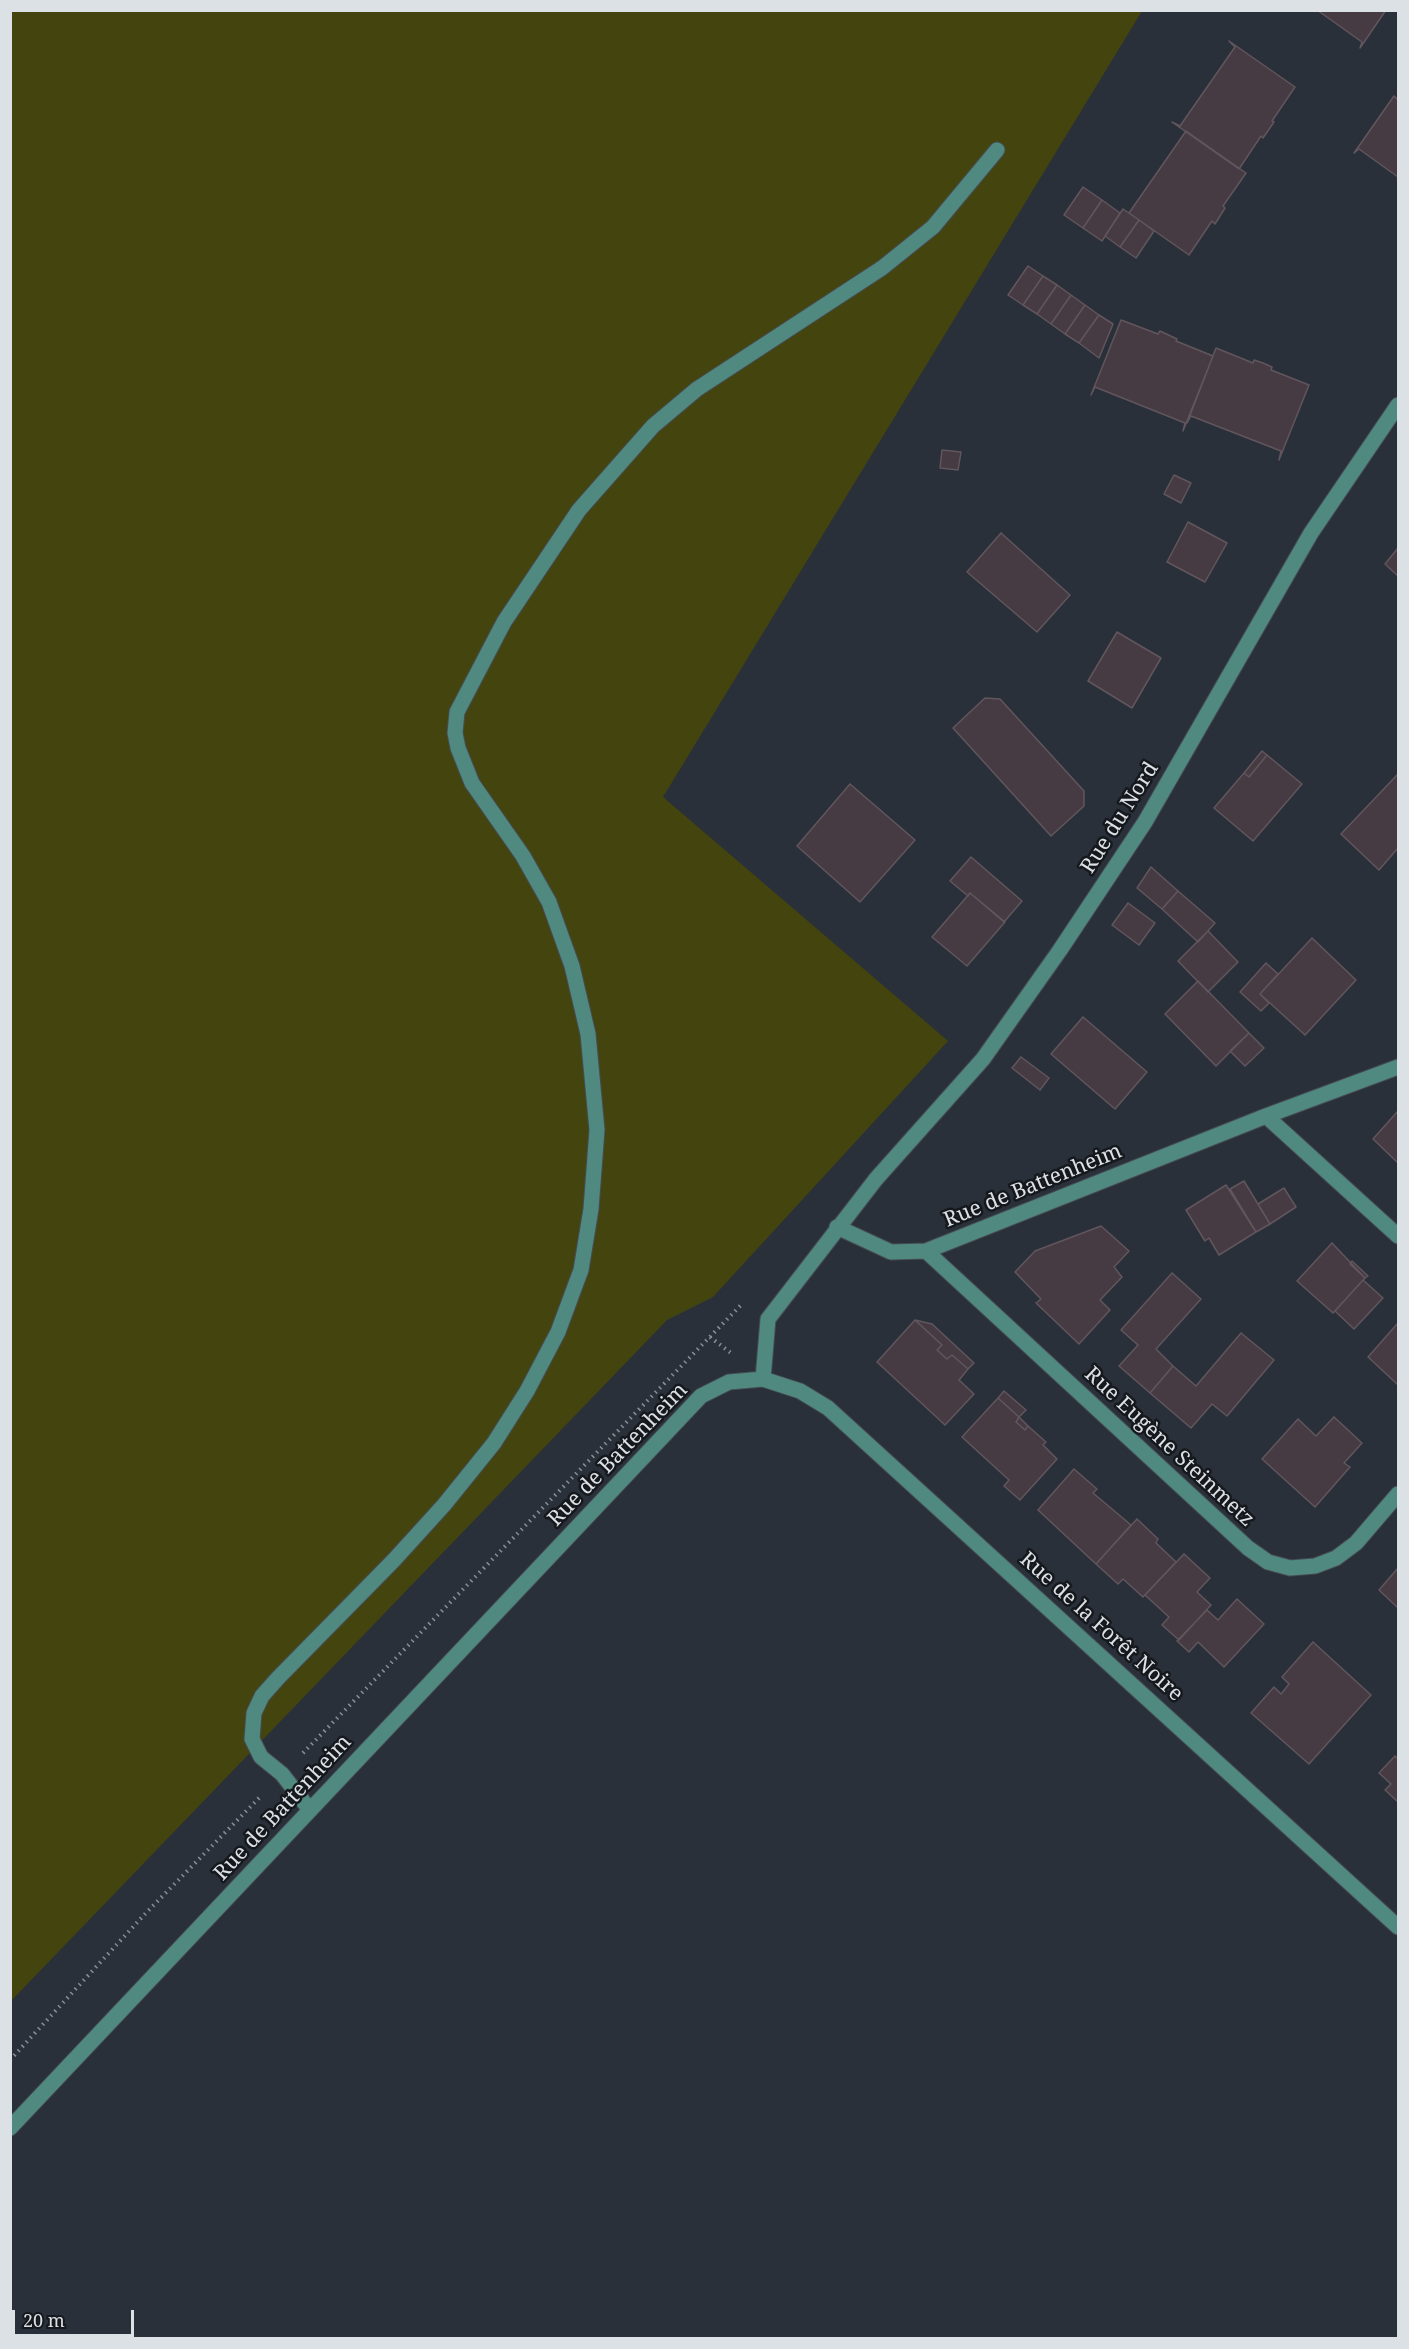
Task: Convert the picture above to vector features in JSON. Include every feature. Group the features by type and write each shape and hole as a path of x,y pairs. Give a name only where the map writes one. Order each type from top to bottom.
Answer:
{"street":[{"path":"310,1810 282,1774 261,1757 252,1740 254,1713 262,1696 401,1553 494,1443 527,1391 558,1332 581,1270 591,1209 597,1130 588,1034 572,966 549,902 523,856 472,783 458,748 455,733 457,712 504,622 573,520 614,467 653,426 697,389 882,268 933,227 998,150"},
{"name":"Rue du Nord","path":"837,1227 982,1059 1059,950 1145,822 1311,533 1398,405"},
{"name":"Rue de Battenheim","path":"837,1227 891,1252 926,1251 1266,1116 1398,1067"},
{"path":"1266,1116 1398,1236"},
{"path":"763,1379 768,1319 837,1227"},
{"name":"Rue Eugène Steinmetz","path":"926,1251 1248,1548 1268,1562 1290,1568 1315,1566 1335,1558 1356,1543 1398,1494"},
{"name":"Rue de Battenheim","path":"10,2128 701,1396 729,1383 763,1379"},
{"name":"Rue de la Forêt Noire","path":"763,1379 800,1390 828,1408 1398,1927"}],"path":[{"path":"10,2060 145,1914 748,1298"}],"shaded area":[{"path":"11,11 1142,11 663,797 948,1041 713,1297 667,1320 11,2001"}],"building":[{"path":"1317,10 1386,10 1360,48 1362,42"},
{"path":"1229,41 1295,87 1272,121 1274,122 1263,138 1261,136 1239,169 1172,122 1180,126 1235,47"},
{"path":"1394,96 1398,100 1398,177 1359,149 1354,153"},
{"path":"1186,131 1246,173 1223,206 1225,208 1215,224 1212,221 1189,255 1129,213"},
{"path":"1083,187 1102,200 1083,228 1064,215"},
{"path":"1102,200 1120,213 1102,241 1083,228"},
{"path":"1123,209 1139,220 1120,247 1105,236"},
{"path":"1139,220 1154,231 1136,258 1120,247"},
{"path":"1028,266 1043,276 1023,305 1008,295"},
{"path":"1043,276 1057,285 1037,314 1023,305"},
{"path":"1057,285 1071,295 1051,324 1037,314"},
{"path":"1071,295 1085,305 1065,334 1051,324"},
{"path":"1085,305 1099,315 1079,343 1065,334"},
{"path":"1099,315 1113,324 1099,358 1079,343"},
{"path":"1121,320 1158,334 1160,331 1177,339 1176,341 1213,356 1183,431 1185,423 1095,387 1091,395"},
{"path":"1216,348 1253,363 1254,360 1263,363 1272,367 1271,370 1309,385 1279,460 1281,451 1191,416 1187,423"},
{"path":"942,450 961,452 958,470 940,468"},
{"path":"1174,475 1191,483 1181,503 1164,494"},
{"path":"1188,522 1227,543 1205,582 1167,562"},
{"path":"1001,533 1070,595 1037,632 967,572"},
{"path":"1398,548 1398,576 1385,564"},
{"path":"1117,632 1161,658 1132,708 1088,681"},
{"path":"985,698 1000,699 1084,791 1084,806 1051,836 953,728"},
{"path":"1262,751 1267,755 1249,777 1244,773"},
{"path":"1267,755 1302,784 1253,841 1214,808 1244,773 1249,777"},
{"path":"1398,774 1398,848 1379,870 1341,834"},
{"path":"850,784 915,840 860,902 797,846"},
{"path":"971,857 1022,901 1004,922 970,893 968,896 950,881"},
{"path":"1151,867 1178,891 1162,909 1137,888"},
{"path":"1178,891 1215,923 1198,942 1162,909"},
{"path":"970,893 1005,922 967,966 932,937"},
{"path":"1128,903 1155,923 1139,945 1112,925"},
{"path":"1208,931 1238,962 1208,992 1178,961"},
{"path":"1312,938 1356,980 1305,1035 1260,994"},
{"path":"1266,963 1278,974 1260,994 1269,1003 1261,1011 1240,992"},
{"path":"1198,981 1249,1033 1216,1066 1165,1014"},
{"path":"1083,1017 1147,1072 1115,1109 1051,1054"},
{"path":"1249,1033 1264,1048 1245,1066 1230,1051"},
{"path":"1021,1057 1049,1078 1040,1090 1012,1068"},
{"path":"1398,1111 1398,1163 1373,1139"},
{"path":"1244,1181 1270,1224 1256,1232 1230,1189"},
{"path":"1226,1185 1256,1232 1219,1255 1209,1238 1205,1241 1186,1210"},
{"path":"1284,1188 1296,1207 1270,1224 1258,1204"},
{"path":"1101,1226 1129,1251 1114,1267 1122,1277 1100,1300 1110,1310 1079,1344 1036,1303 1041,1299 1015,1272 1035,1251"},
{"path":"1332,1243 1365,1278 1333,1313 1297,1281"},
{"path":"1352,1261 1368,1276 1365,1278 1350,1264"},
{"path":"1172,1273 1201,1299 1156,1349 1173,1366 1150,1393 1119,1366 1138,1345 1121,1330"},
{"path":"1363,1280 1383,1298 1354,1329 1335,1311"},
{"path":"915,1320 932,1324 974,1363 968,1369 952,1355 947,1359 937,1350 942,1345"},
{"path":"915,1320 942,1345 937,1350 947,1359 952,1355 968,1369 959,1380 974,1394 945,1425 877,1362"},
{"path":"1398,1323 1398,1385 1368,1357"},
{"path":"1241,1333 1274,1360 1227,1416 1212,1404 1191,1428 1150,1393 1173,1366 1196,1386"},
{"path":"1004,1391 1026,1410 1019,1417 998,1398"},
{"path":"998,1398 1019,1417 1016,1422 1025,1430 1028,1426 1046,1442 1043,1445 1057,1459 1020,1500 1004,1486 1009,1480 962,1437"},
{"path":"1019,1417 1028,1426 1025,1430 1016,1422"},
{"path":"1334,1417 1362,1443 1344,1463 1350,1467 1315,1507 1262,1459 1298,1419 1316,1436"},
{"path":"1074,1469 1097,1489 1093,1493 1131,1525 1096,1564 1038,1510"},
{"path":"1137,1519 1158,1539 1156,1543 1176,1562 1143,1597 1123,1579 1118,1584 1096,1564"},
{"path":"1184,1554 1210,1578 1197,1592 1211,1605 1179,1640 1162,1625 1169,1617 1145,1595"},
{"path":"1398,1568 1398,1608 1379,1590"},
{"path":"1237,1599 1264,1624 1224,1667 1198,1642 1189,1652 1177,1641 1207,1610 1218,1620"},
{"path":"1313,1642 1371,1695 1309,1764 1251,1713 1274,1687 1281,1694 1289,1684 1282,1677"},
{"path":"1395,1756 1398,1759 1398,1802 1385,1790 1391,1784 1379,1773"}]}
